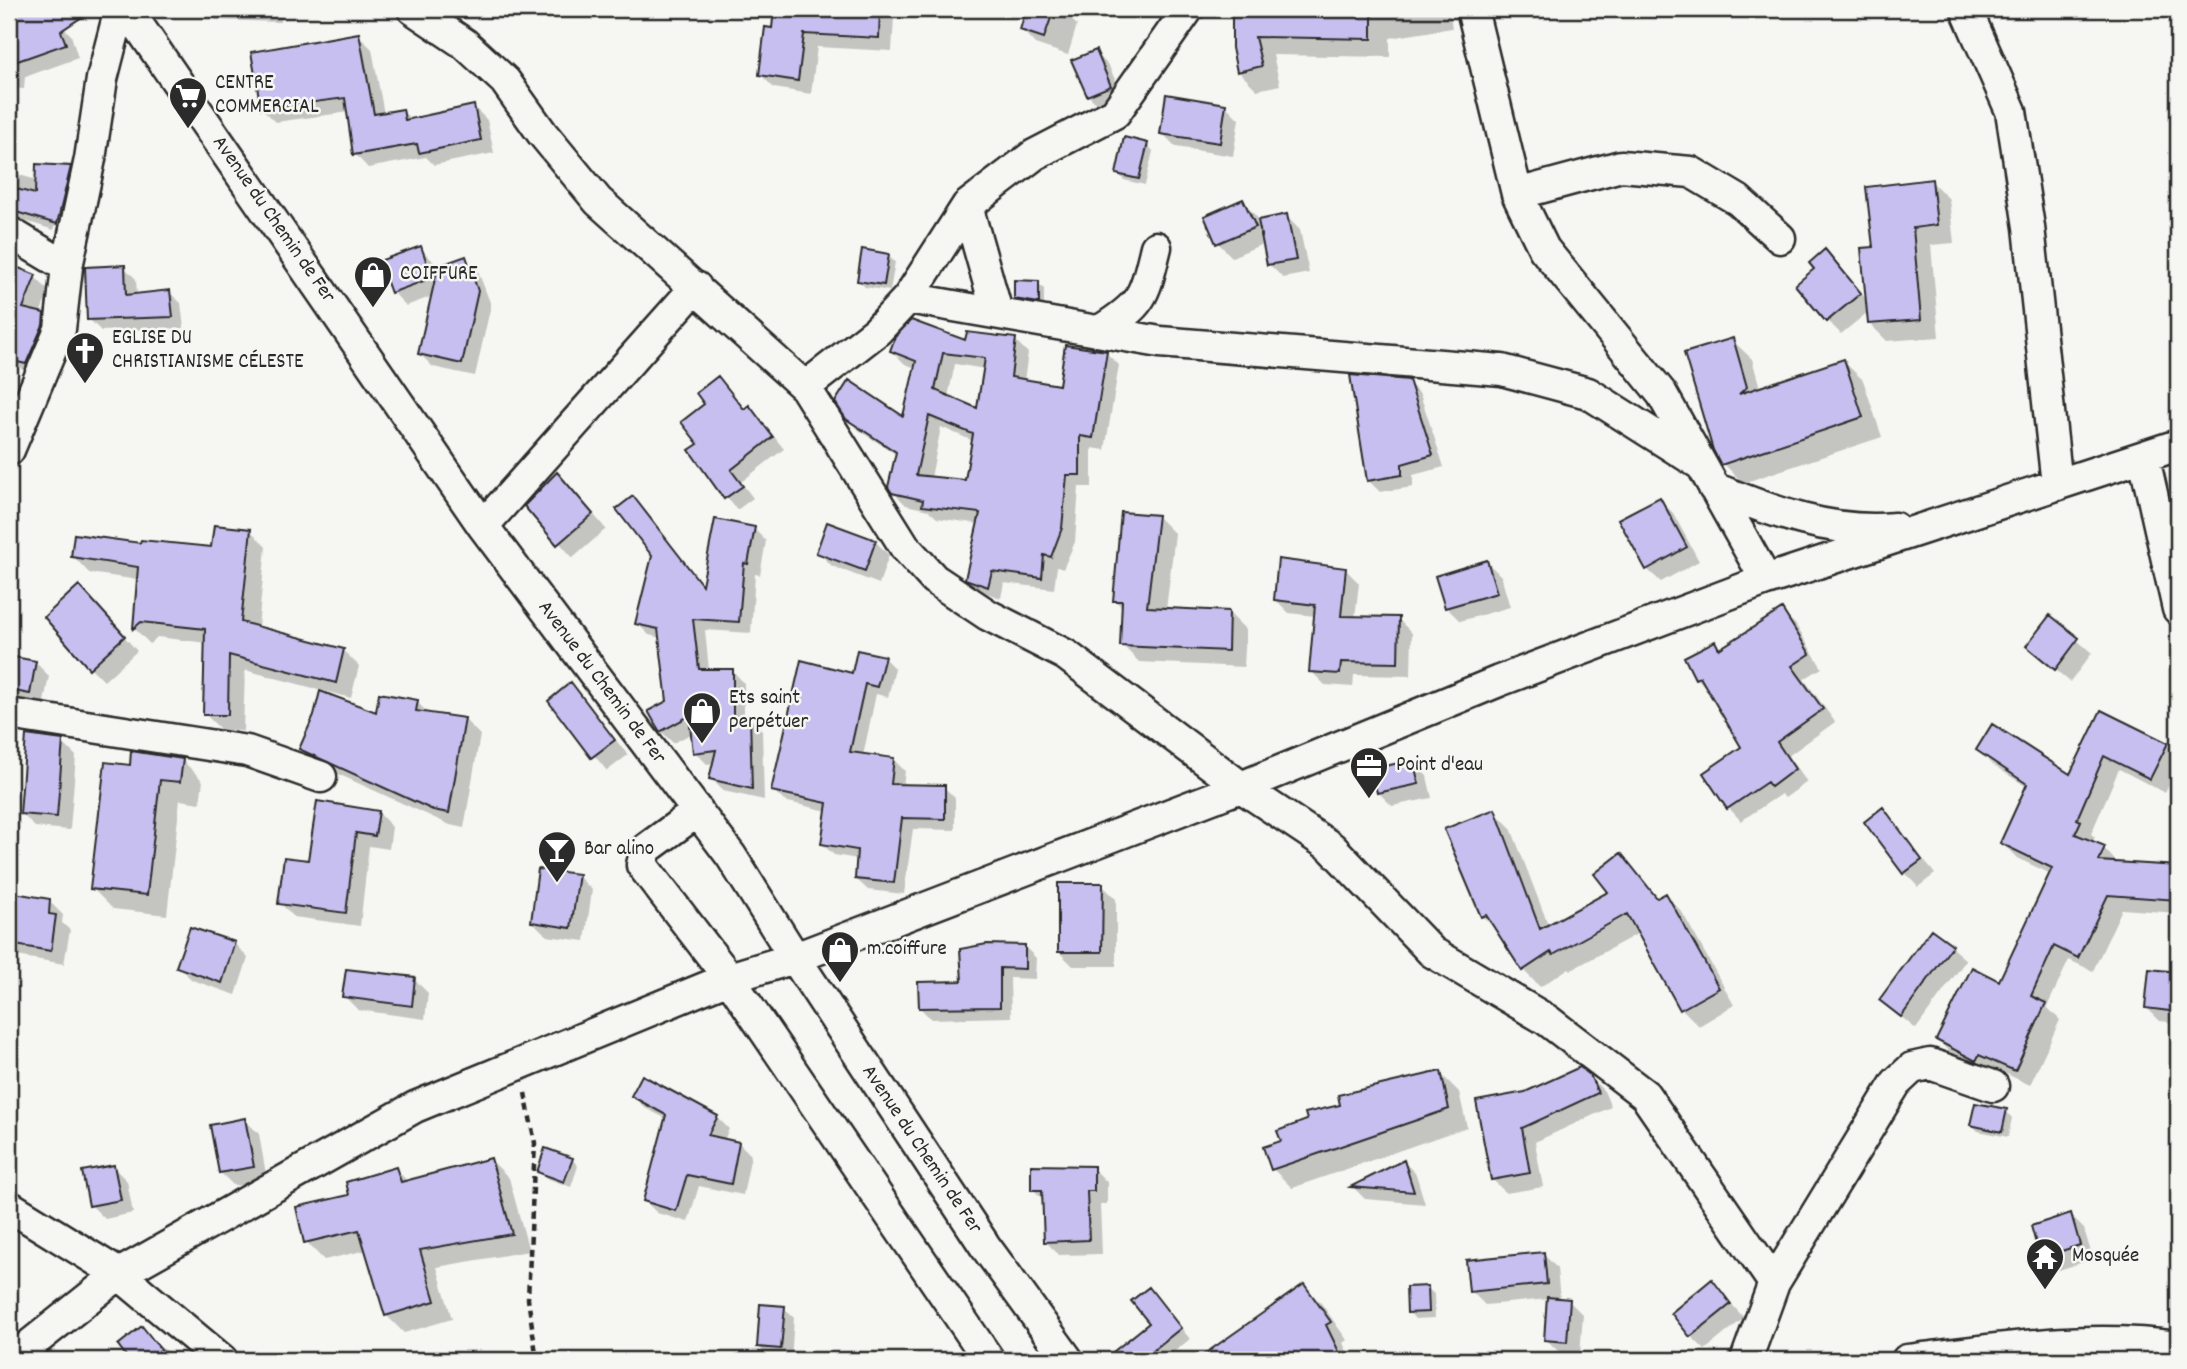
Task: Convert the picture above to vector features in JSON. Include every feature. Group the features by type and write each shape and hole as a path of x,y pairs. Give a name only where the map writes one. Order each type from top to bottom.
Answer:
{"street":[{"path":"9,450 61,329 67,267 90,159 102,79 120,9"},
{"name":"Avenue du Chemin de Fer","path":"127,9 483,526 731,856 794,958 985,1246 1068,1360"},
{"path":"413,9 465,44 505,81 542,133 598,201 805,387 905,547 934,579 988,615 1066,655 1241,787 1331,847 1432,952 1547,1020 1645,1095 1774,1283"},
{"path":"805,387 877,331 908,298 967,206 1034,155 1115,113 1188,9"},
{"path":"1472,9 1517,194 1544,248 1662,394 1766,580"},
{"path":"1966,9 2011,111 2029,227 2057,485"},
{"path":"1517,194 1621,166 1691,172 1738,200 1780,237"},
{"path":"967,206 997,312"},
{"path":"9,232 67,267"},
{"path":"1101,330 1131,311 1146,287 1156,247"},
{"path":"483,526 696,287"},
{"path":"908,298 1160,342 1502,370 1588,393 1707,476 1788,518 1865,531 1939,524"},
{"path":"11,1360 119,1274 415,1107 729,978 794,958 1241,787 1499,681 1766,580 2178,445"},
{"path":"2144,458 2178,609"},
{"path":"9,714 247,751 321,777"},
{"path":"698,811 646,849 642,865 729,978 989,1360"},
{"path":"1746,1360 1774,1283 1896,1083 1912,1068 1930,1064 1993,1086"},
{"path":"9,1206 119,1274 222,1360"},
{"path":"1907,1360 2043,1343 2128,1340 2178,1347"}],"path":[{"path":"520,1065 535,1143 528,1299 537,1360"}],"building":[{"path":"9,9 94,9 61,31 66,44 9,64"},
{"path":"774,9 880,9 879,38 804,34 798,81 759,75 765,27 772,28"},
{"path":"1026,9 1054,9 1044,38 1020,30"},
{"path":"1232,9 1372,9 1372,39 1255,37 1262,66 1237,72 1232,48"},
{"path":"359,33 374,114 403,109 405,120 474,105 481,140 419,153 417,144 353,155 345,98 261,109 251,52"},
{"path":"1096,50 1111,86 1087,96 1071,60"},
{"path":"1166,94 1226,104 1220,143 1160,134"},
{"path":"1124,137 1148,143 1139,179 1116,174"},
{"path":"36,164 71,166 57,224 9,210 9,187 35,194"},
{"path":"1932,179 1937,225 1913,228 1921,320 1868,324 1861,248 1873,247 1866,187"},
{"path":"1243,199 1256,227 1216,244 1204,216"},
{"path":"1287,214 1296,260 1267,265 1258,220"},
{"path":"421,246 432,278 391,293 379,261"},
{"path":"862,249 889,254 884,285 857,281"},
{"path":"1825,249 1861,293 1826,322 1795,285 1814,269 1809,263"},
{"path":"466,256 478,291 462,364 418,354 438,266"},
{"path":"9,264 36,275 23,308 44,313 43,325 26,364 9,360"},
{"path":"125,265 126,295 170,290 173,317 87,320 85,267"},
{"path":"1014,280 1039,281 1039,303 1014,299"},
{"path":"911,320 965,340 967,332 1016,338 1011,377 1059,385 1065,345 1107,351 1093,438 1080,436 1080,475 1067,475 1062,528 1051,557 1044,555 1042,578 992,571 988,587 965,579 980,513 922,506 923,500 892,493 888,487 896,452 846,419 835,402 849,380 903,416 916,361 890,351 895,337","holes":["943,353 985,358 977,408 935,390","929,416 973,434 965,480 916,475"]},
{"path":"1733,338 1747,387 1739,394 1844,359 1863,417 1721,465 1713,450 1684,353"},
{"path":"1350,375 1409,380 1433,455 1402,464 1402,475 1367,481"},
{"path":"718,376 744,409 749,405 773,437 731,470 743,486 724,499 689,450 698,444 681,422 704,404 696,393"},
{"path":"557,472 593,514 557,545 524,506"},
{"path":"633,496 702,585 715,519 755,527 748,564 744,563 739,622 693,619 699,669 733,669 733,717 750,716 752,789 709,779 716,750 693,753 689,716 660,732 648,711 667,701 658,629 635,624 652,556 616,509"},
{"path":"1660,497 1687,547 1646,570 1618,519"},
{"path":"1121,512 1158,515 1147,607 1229,611 1228,651 1120,646 1122,601 1113,601"},
{"path":"827,522 876,540 865,571 816,553"},
{"path":"214,525 251,529 241,622 344,649 336,683 229,655 228,715 203,715 205,629 141,622 133,629 138,567 71,557 74,534 140,543 141,540 211,547"},
{"path":"1278,559 1346,568 1341,616 1399,617 1398,663 1341,662 1340,674 1309,672 1315,605 1274,600"},
{"path":"1487,560 1497,593 1445,608 1435,576"},
{"path":"79,585 125,636 89,669 44,617"},
{"path":"1782,609 1810,654 1792,666 1823,709 1777,742 1795,769 1771,787 1767,782 1727,809 1703,773 1741,747 1700,677 1695,679 1684,657 1715,641 1719,649"},
{"path":"2050,615 2079,638 2055,670 2026,646"},
{"path":"857,650 885,656 877,687 865,684 850,752 894,758 891,784 945,785 945,819 902,818 894,883 855,879 857,850 821,844 827,803 771,791 801,660 852,673"},
{"path":"9,656 36,661 30,694 9,690"},
{"path":"571,682 615,740 591,758 548,701"},
{"path":"320,691 376,712 379,693 418,700 416,711 465,718 449,813 433,810 299,749 314,715"},
{"path":"2101,710 2168,743 2150,779 2104,756 2077,819 2081,821 2075,834 2105,846 2099,861 2178,866 2178,900 2108,895 2078,958 2054,946 2031,996 2046,1003 2015,1071 1979,1055 1976,1061 1936,1040 1972,967 1999,981 2052,868 2000,843 2027,784 1976,750 1992,724 2070,774"},
{"path":"26,735 63,740 57,817 20,814"},
{"path":"131,751 183,759 180,782 160,780 147,895 90,889 105,762 130,765"},
{"path":"1413,760 1419,784 1377,793 1371,769"},
{"path":"317,801 379,811 375,836 356,833 346,913 278,904 284,857 308,860"},
{"path":"1883,807 1922,860 1903,874 1864,822"},
{"path":"1495,809 1540,929 1608,892 1594,874 1621,853 1657,898 1666,893 1719,988 1680,1010 1627,914 1553,955 1551,952 1522,971 1486,915 1481,917 1444,829"},
{"path":"538,869 579,874 571,928 531,922"},
{"path":"1058,883 1103,883 1102,952 1058,952"},
{"path":"9,892 50,899 49,914 56,915 51,951 9,944"},
{"path":"190,927 235,942 222,983 176,967"},
{"path":"1931,929 1953,945 1901,1017 1879,1000"},
{"path":"987,944 1025,945 1025,969 1000,968 1000,1007 919,1008 918,982 962,981 960,949"},
{"path":"346,969 415,977 412,1006 342,997"},
{"path":"2149,969 2178,972 2178,1012 2145,1008"},
{"path":"1580,1067 1590,1075 1598,1093 1522,1128 1530,1173 1491,1180 1476,1101 1525,1092"},
{"path":"1441,1071 1449,1109 1271,1170 1263,1147 1281,1141 1277,1131 1307,1120 1305,1113 1340,1105 1338,1095"},
{"path":"642,1075 718,1116 708,1135 739,1142 731,1184 687,1175 676,1211 643,1201 666,1115 631,1096"},
{"path":"1975,1103 2007,1109 2002,1132 1970,1125"},
{"path":"245,1118 254,1167 219,1173 210,1125"},
{"path":"545,1148 573,1158 564,1182 537,1172"},
{"path":"491,1158 512,1234 420,1250 435,1301 385,1316 359,1230 304,1243 296,1207 349,1195 346,1182 396,1167 401,1182"},
{"path":"1404,1160 1414,1192 1350,1187"},
{"path":"114,1165 121,1200 89,1206 82,1171"},
{"path":"1031,1165 1094,1166 1094,1191 1087,1191 1089,1240 1044,1242 1042,1190 1031,1190"},
{"path":"2071,1213 2080,1245 2040,1258 2031,1226"},
{"path":"1544,1252 1547,1284 1469,1292 1466,1260"},
{"path":"1712,1279 1731,1304 1690,1337 1671,1313"},
{"path":"1304,1284 1331,1322 1326,1325 1343,1360 1196,1360"},
{"path":"1428,1286 1429,1312 1407,1313 1406,1287"},
{"path":"1149,1287 1181,1328 1141,1360 1103,1360 1149,1323 1131,1301"},
{"path":"1547,1297 1570,1299 1567,1342 1544,1340"},
{"path":"760,1304 785,1306 781,1349 757,1347"},
{"path":"142,1326 169,1360 129,1360 118,1345"}],"place":[{"name":"CENTRE COMMERCIAL","path":"188,130"},
{"name":"COIFFURE","path":"373,309"},
{"name":"EGLISE DU CHRISTIANISME CÉLESTE","path":"85,385"},
{"name":"Ets saint perpétuer","path":"702,745"},
{"name":"Point d'eau","path":"1369,800"},
{"name":"Bar alino","path":"557,884"},
{"name":"m.coiffure","path":"840,984"},
{"name":"Mosquée","path":"2045,1291"}]}
